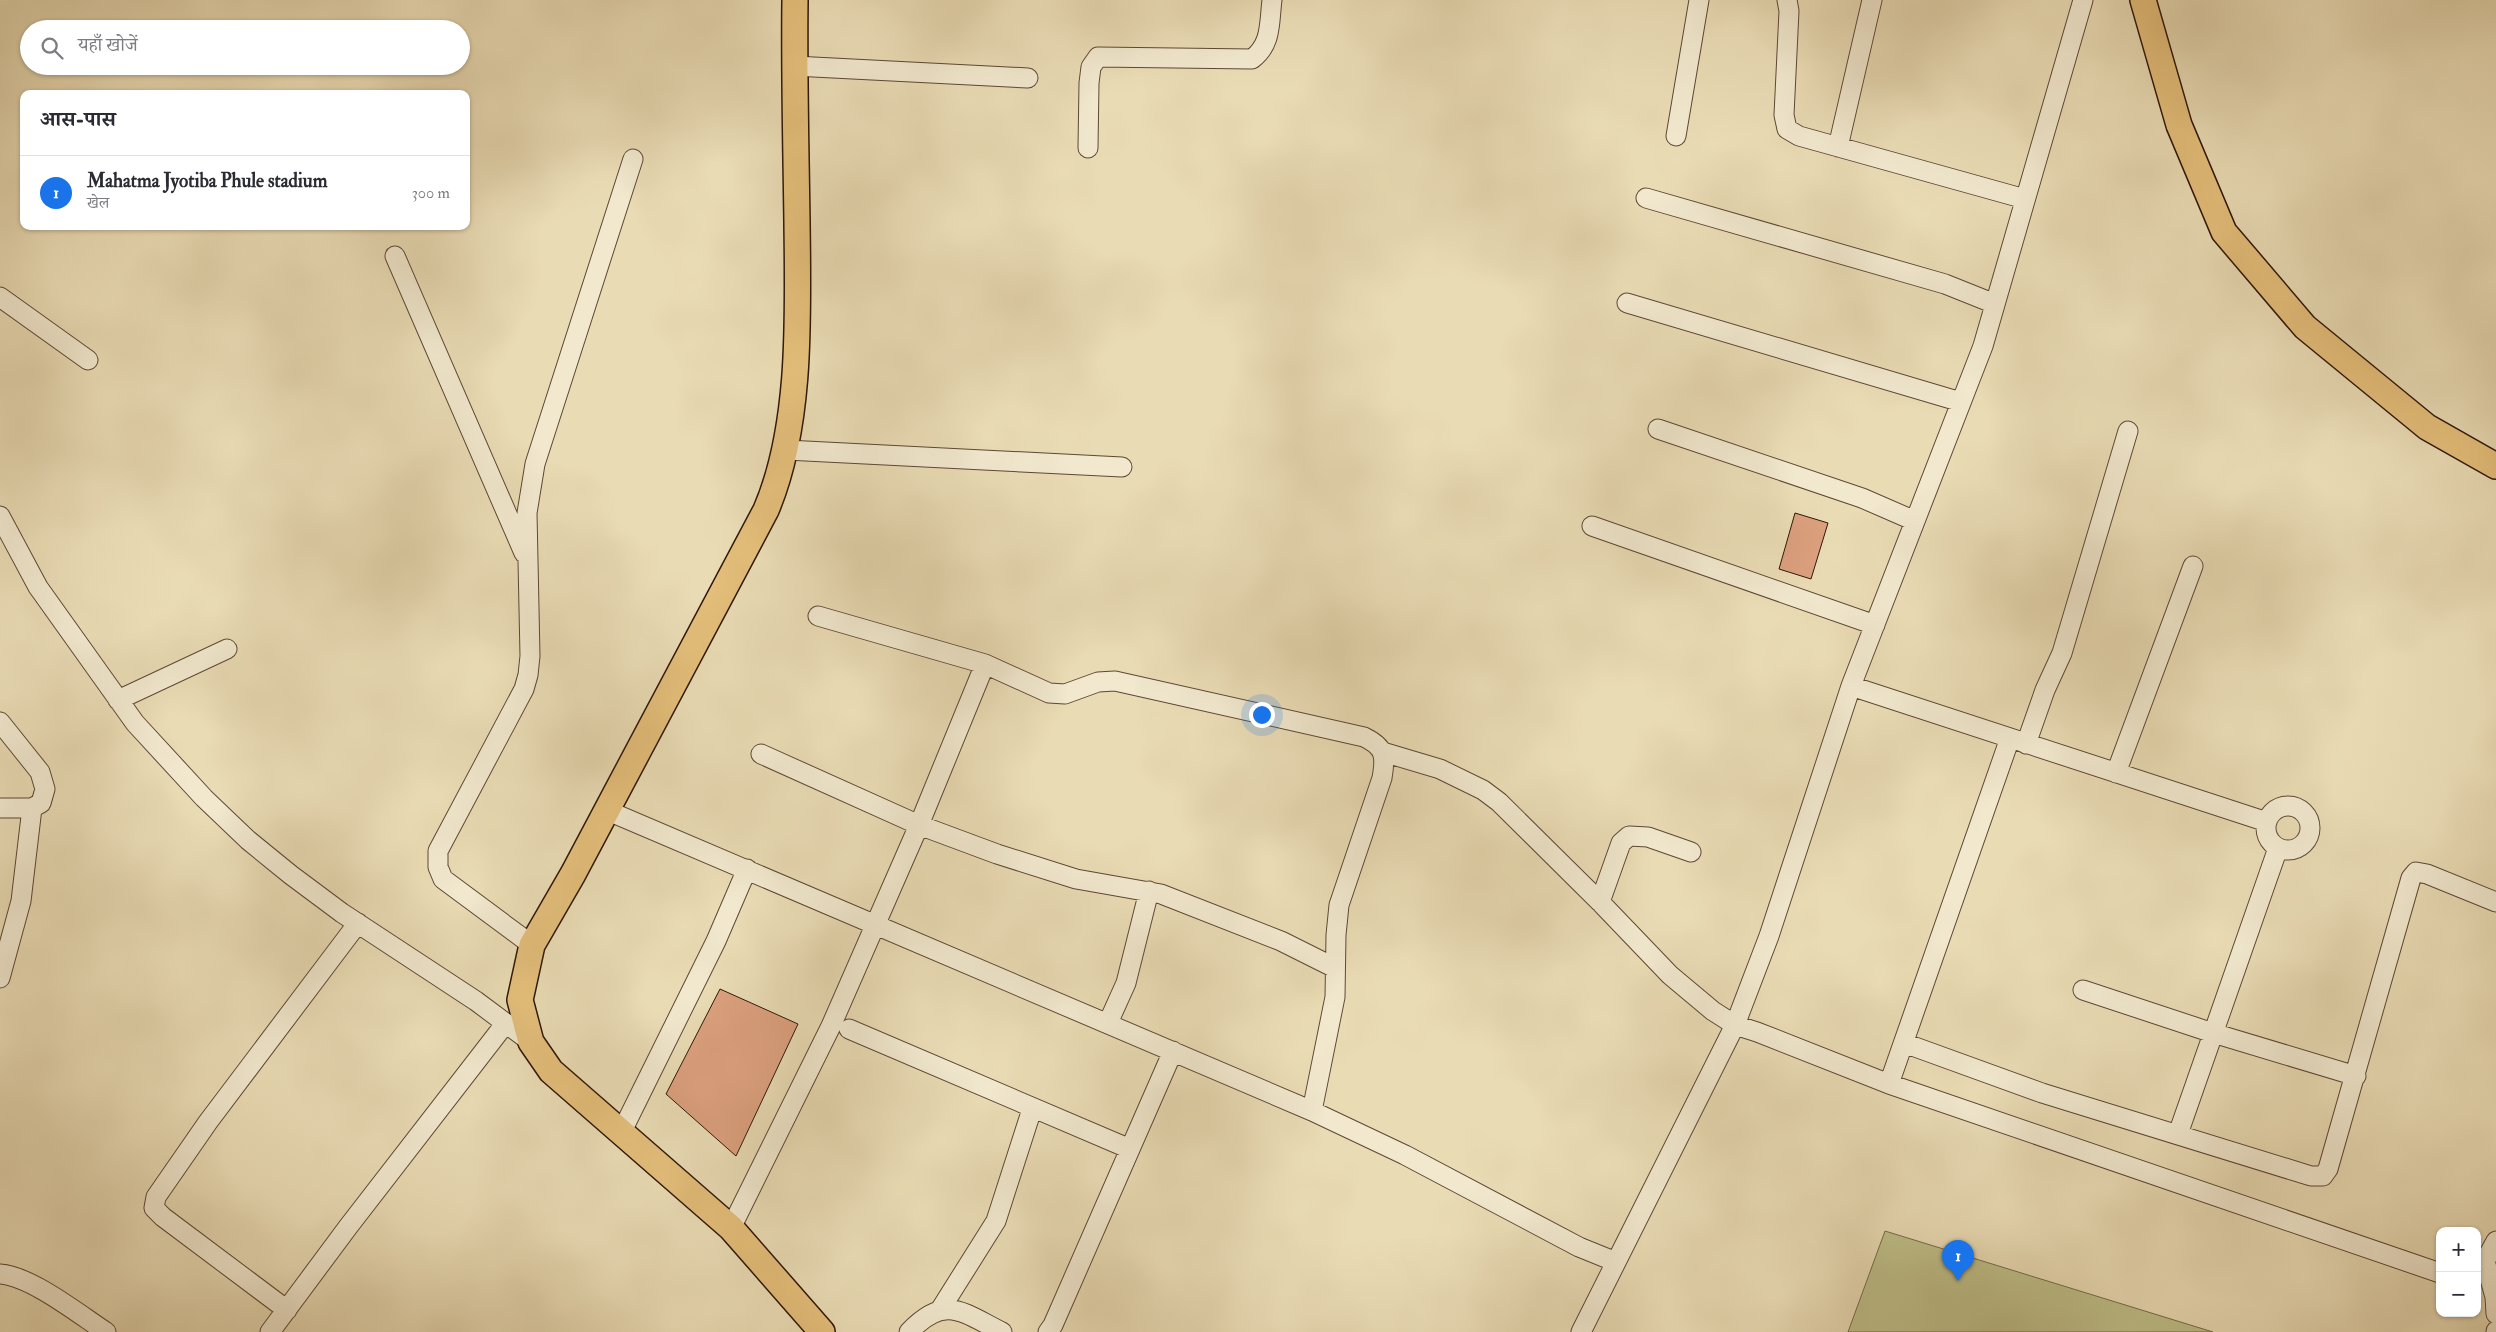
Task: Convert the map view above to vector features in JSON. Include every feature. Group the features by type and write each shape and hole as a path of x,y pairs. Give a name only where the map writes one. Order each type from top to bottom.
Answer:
{"main road":[{"path":"795,0 794,66 798,301 791,411 786,450 777,484 766,510 573,874 532,945 520,1000 531,1042 551,1070 731,1228 822,1332"},
{"path":"2143,0 2179,125 2224,232 2305,327 2427,427 2496,466"}],"street":[{"path":"1088,148 1090,67 1098,57 1252,59 1264,51 1268,36 1272,0"},
{"path":"1676,136 1699,0"},
{"path":"1787,0 1789,11 1784,121 1787,129 1792,133 1838,147 2025,199"},
{"path":"1838,147 1872,0"},
{"path":"1581,1332 1735,1026 1769,936 1851,686 1983,346 2083,0"},
{"path":"794,66 1028,78"},
{"path":"532,945 443,879 438,867 438,851 524,689 530,656 527,513 535,464 634,159"},
{"path":"1646,198 1945,284 1995,304"},
{"path":"395,256 528,561"},
{"path":"0,297 88,360"},
{"path":"1627,303 1961,402"},
{"path":"1658,429 1862,498 1915,521"},
{"path":"1889,1084 2018,741 2062,653 2128,431"},
{"path":"786,450 1122,467"},
{"path":"0,516 38,587 118,700 135,723 198,791 248,840 291,875 531,1042"},
{"path":"1592,526 1875,624"},
{"path":"2116,773 2193,566"},
{"path":"818,616 985,664 1049,692 1066,694 1098,682 1115,681 1364,737 1377,743 1383,752 1385,763 1382,778 1339,904 1335,997 1331,1028 1312,1111"},
{"path":"118,700 227,649"},
{"path":"731,1228 831,1026 919,825 985,664"},
{"path":"1851,686 2267,822"},
{"path":"0,722 40,772 45,788 42,803 32,808 0,808"},
{"path":"1383,752 1440,769 1483,790 1500,802 1670,975 1713,1011 1735,1026 1757,1032 1889,1084 2437,1272"},
{"path":"761,754 919,825 997,854 1076,879 1149,891 1259,932 1335,968"},
{"path":"2281,807 2295,807 2307,816 2310,830 2305,843 2293,850 2278,848 2268,837 2267,822 2274,811 2281,807"},
{"path":"0,978 20,901 32,808"},
{"path":"606,810 1312,1111 1405,1154 1572,1244 1616,1262"},
{"path":"1600,902 1621,843 1629,836 1648,837 1691,852"},
{"path":"2178,1134 2278,848"},
{"path":"622,1133 716,941 747,869"},
{"path":"1904,1043 2042,1093 2312,1176 2323,1176 2328,1169 2356,1076 2411,878 2416,872 2426,874 2496,902"},
{"path":"1108,1023 1126,983 1149,891"},
{"path":"358,923 208,1122 156,1197 154,1204 154,1208 281,1324 348,1227 506,1024"},
{"path":"2083,990 2213,1034 2356,1076"},
{"path":"849,1029 1032,1109 1130,1149"},
{"path":"1048,1332 1053,1325 1172,1051"},
{"path":"940,1310 996,1221 1032,1109"},
{"path":"2496,1241 2481,1264 2495,1297 2496,1314"},
{"path":"0,1274 18,1278 52,1296 106,1332"},
{"path":"909,1332 924,1316 940,1310 960,1311 1002,1332"}],"green space":[{"path":"1885,1231 2213,1332 1848,1332"}],"building":[{"path":"1795,513 1828,523 1811,579 1779,569"},
{"path":"720,989 798,1024 736,1156 666,1094"}],"place":[{"name":"Mahatma Jyotiba Phule stadium","path":"1958,1281"}]}
